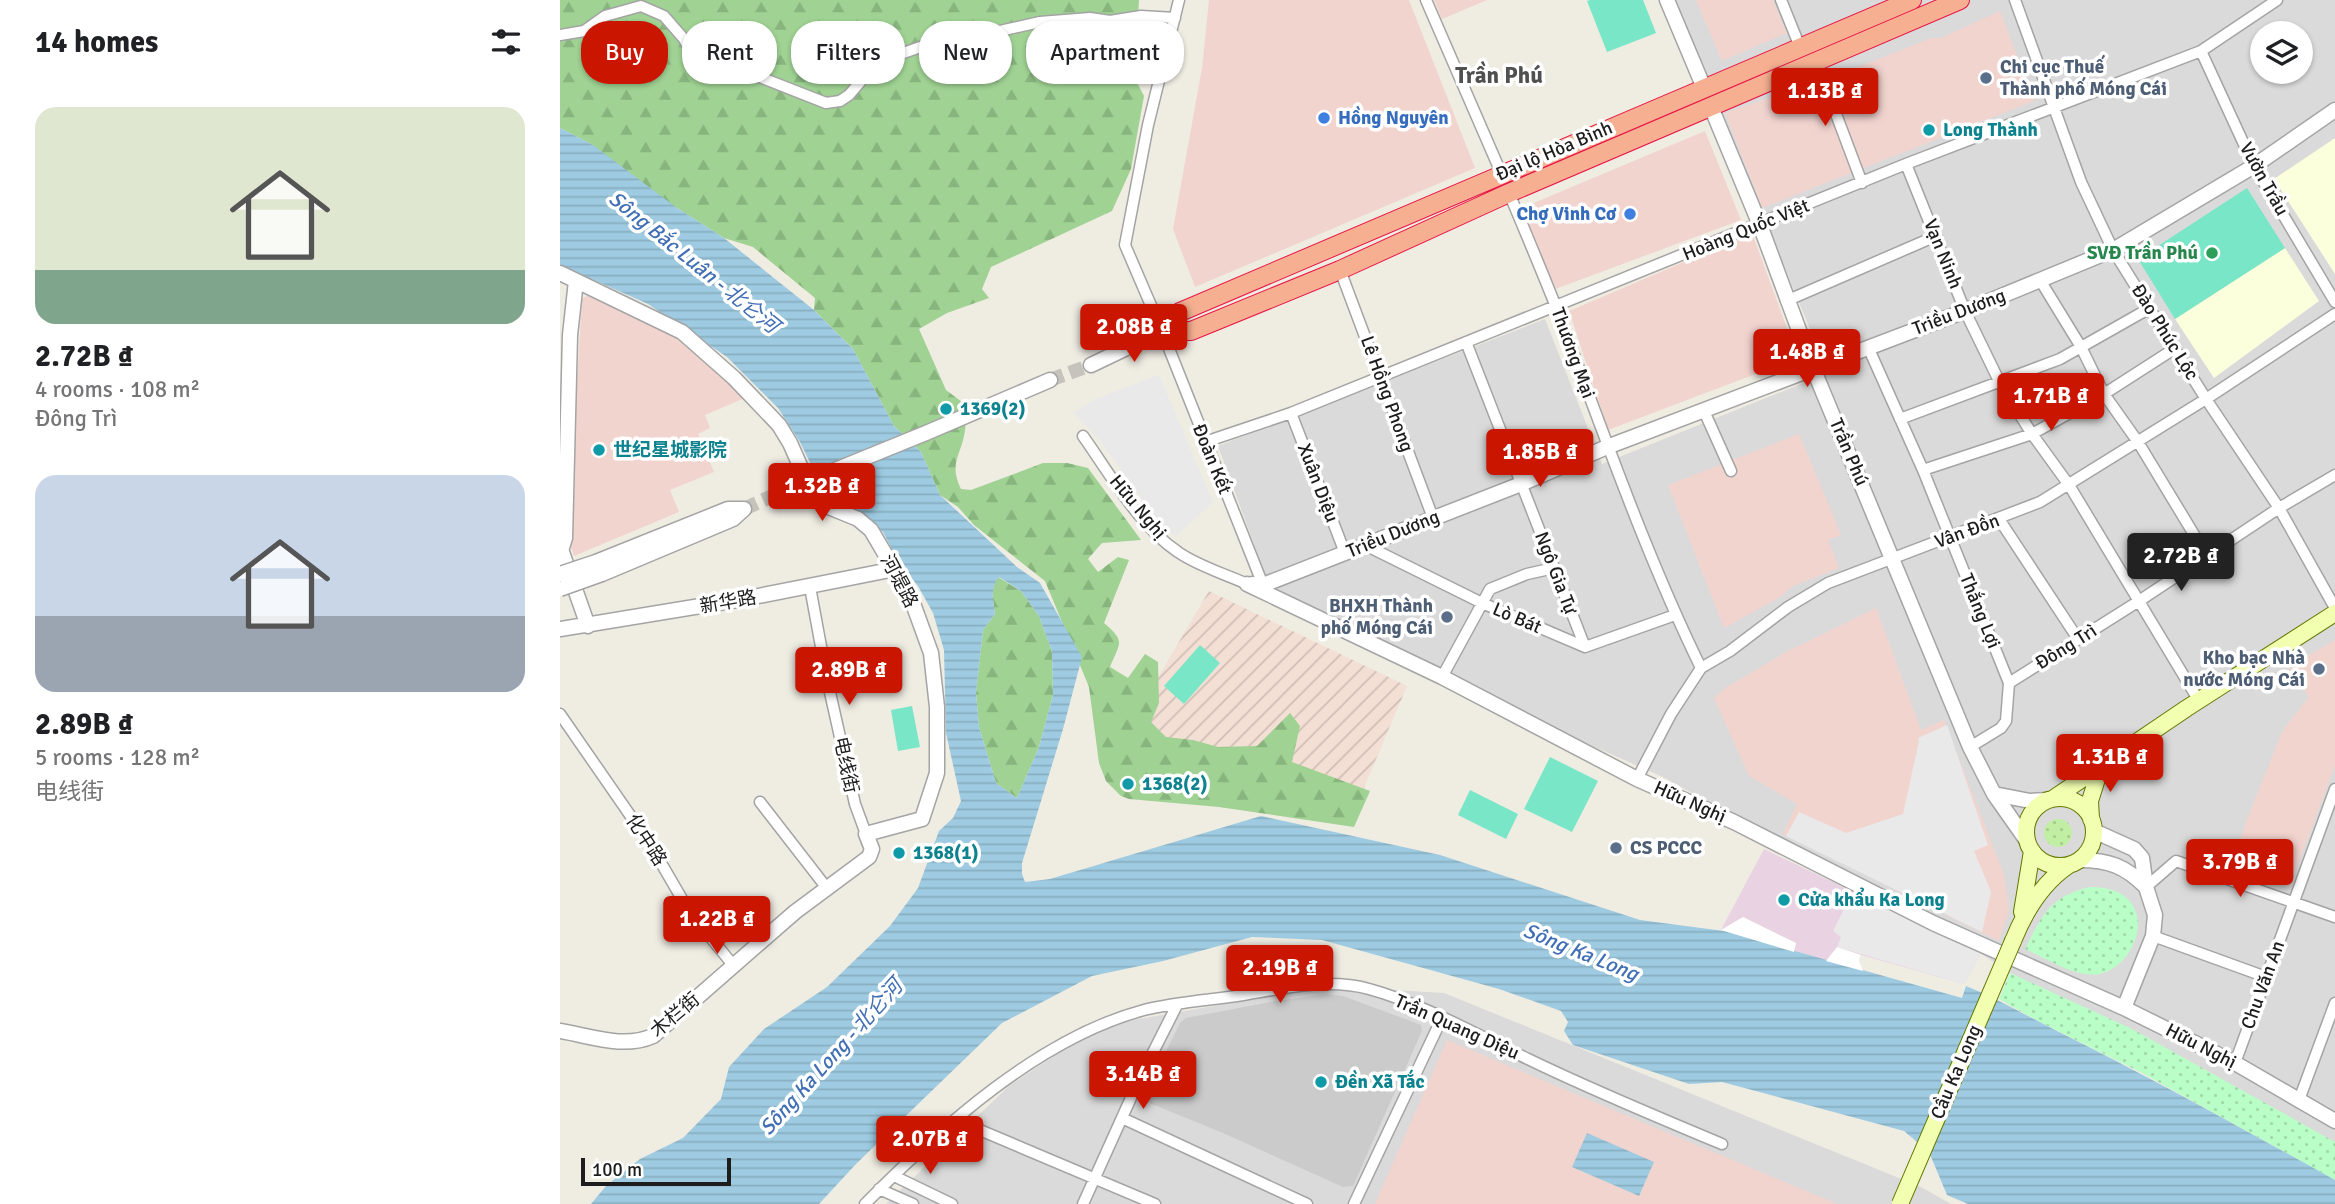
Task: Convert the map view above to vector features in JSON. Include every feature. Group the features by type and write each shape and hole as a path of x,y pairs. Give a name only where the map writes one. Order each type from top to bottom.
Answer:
{"highway":[{"name":"Đại lộ Hòa Bình","path":"1162,331 1191,331 1340,270 1509,193 1960,0"},
{"name":"Đại lộ Hòa Bình","path":"1162,331 1180,312 1905,1"},
{"path":"1704,88 1711,107"},
{"path":"1502,175 1509,193"},
{"path":"1299,261 1308,283"}],"main road":[{"path":"2021,922 2029,846 2027,822 2038,806 2335,610"},
{"path":"2021,922 2052,876 2087,852 2092,842 2090,801 2101,766"},
{"path":"2050,799 2065,798 2076,802 2085,809 2092,825"},
{"path":"2029,846 2039,859 2049,864 2060,866 2075,862"},
{"name":"Cầu Ka Long","path":"1900,1204 2021,922"}],"street":[{"name":"Đoàn Kết","path":"1179,0 1148,125 1125,245 1162,331 1262,585"},
{"path":"1426,0 1502,175"},
{"path":"1667,0 1704,88"},
{"path":"1781,0 1800,47"},
{"name":"Đào Phúc Lộc","path":"2014,0 2081,182 2113,250 2206,399 2279,508 2335,610"},
{"name":"Hoàng Quốc Việt","path":"1205,442 1291,413 1906,164 2202,51 2277,0"},
{"path":"560,35 584,31 605,16 641,6 664,16 684,39 693,55 708,64 734,67 826,103 840,101 849,95 877,62 938,41 1041,22 1090,18 1110,22 1141,16 1175,18"},
{"name":"Vườn Trầu","path":"2202,51 2253,166 2335,302"},
{"path":"1816,61 1862,183"},
{"name":"Trần Phú","path":"1711,107 1760,225 1813,368 1970,747 1994,794 2029,846"},
{"name":"Triều Dương","path":"1247,584 1262,585 1345,553 1607,447 1965,311 2113,250 2253,166 2335,110"},
{"name":"Vạn Ninh","path":"1906,164 1965,311 2000,383 2069,485 2199,701"},
{"name":"Thương Mại","path":"1509,193 1555,306 1607,447 1675,615 1701,668"},
{"path":"1786,301 1936,236"},
{"name":"Lê Hồng Phong","path":"1340,270 1433,518"},
{"name":"河堤路","path":"560,273 682,332 734,379 779,425 809,486 822,501 831,508 858,519 871,530 911,598 931,653 937,707 937,773 922,819 866,834"},
{"path":"2040,280 2081,347 2104,394 2138,442 2207,556"},
{"path":"576,281 565,335 565,538 561,553 589,626"},
{"path":"1900,419 2060,359 2150,308"},
{"name":"Vân Đồn","path":"1637,779 1671,714 1701,668 1788,607 1828,583 2040,502 2206,399 2335,314"},
{"name":"Đại lộ Hòa Bình","path":"1091,365 1162,331"},
{"name":"Ngô Gia Tự","path":"1466,342 1585,648"},
{"name":"Thắng Lợi","path":"1868,346 1923,470 2009,683 2006,721 2001,728 1970,747"},
{"path":"1923,470 2032,434 2104,394 2174,349"},
{"path":"782,492 1050,380"},
{"path":"1704,411 1731,471"},
{"name":"Xuân Diệu","path":"1291,413 1345,553"},
{"name":"Hữu Nghị","path":"1083,436 1123,494 1157,535 1180,553 1442,677 1637,779 1734,822 1933,923 2124,1008 2235,1063 2335,1121"},
{"name":"Đông Trì","path":"2009,683 2279,508 2335,475"},
{"path":"560,574 599,568 733,519 744,509 728,509 599,568 560,589"},
{"path":"1999,519 2078,639"},
{"name":"Lò Bát","path":"1364,545 1482,603 1585,648"},
{"path":"1442,677 1490,589 1527,574 1554,568"},
{"name":"新华路","path":"560,629 810,587 895,569"},
{"name":"电线街","path":"810,587 855,804 872,849 869,857"},
{"path":"1585,648 1675,615"},
{"name":"化中路","path":"560,714 650,844 689,911 733,965"},
{"name":"Chu Văn An","path":"2235,1063 2334,792"},
{"path":"1994,794 2030,800 2050,799"},
{"path":"760,802 826,887"},
{"path":"2092,825 2134,849 2142,858 2146,887 2155,915 2153,936 2124,1008"},
{"name":"木栏街","path":"560,1031 600,1040 628,1042 653,1036 826,887 869,857"},
{"path":"2075,862 2104,861 2129,871 2146,887"},
{"path":"2146,887 2176,861 2335,917"},
{"path":"2153,936 2266,977"},
{"name":"Trần Quang Diệu","path":"865,1204 956,1120 1037,1058 1107,1022 1146,1010 1302,986 1342,983 1370,989 1441,1018 1594,1091 1722,1144"},
{"path":"2299,1100 2335,1003"},
{"path":"1083,1204 1177,1005"},
{"path":"1354,1204 1441,1018"},
{"path":"1122,1118 1307,1204"},
{"path":"956,1120 1155,1204"},
{"path":"894,1176 953,1204"},
{"path":"880,1189 913,1204"}],"shaded area":[{"name":"Hồng Nguyên","path":"1209,0 1409,0 1475,168 1195,287 1173,229 1202,68"},
{"path":"1434,0 1487,0 1442,19"},
{"path":"1675,0 2335,0 2335,1154 1663,777 1277,607 1218,446 1545,319 1602,464 1828,373"},
{"path":"1696,0 1773,0 1787,33 1722,61"},
{"path":"2000,11 2034,101 1762,208 1725,113 1864,65 1931,38 1941,38"},
{"name":"Chợ Vinh Cơ","path":"1705,131 1741,220 1550,291 1519,209"},
{"path":"2335,138 2335,274 2274,179"},
{"path":"1752,233 1798,358 1608,430 1569,311"},
{"path":"2285,248 2319,301 2214,378 2175,319"},
{"path":"591,293 678,337 735,386 745,398 705,415 710,428 698,434 714,472 670,490 679,512 574,556 568,538 582,299"},
{"path":"1159,375 1213,502 1175,537 1155,517 1101,442 1074,413 1093,400"},
{"path":"1799,434 1841,535 1828,540 1839,568 1793,586 1780,597 1724,628 1668,485"},
{"path":"1209,591 1407,686 1349,823 1104,769"},
{"path":"1876,608 1921,730 1944,720 2004,875 2009,910 1999,941 1783,834 1797,804 1749,776 1714,698 1724,689 1786,652"},
{"path":"2335,640 2335,766 2289,887 2231,867 2283,730 2309,697 2289,667"},
{"path":"1947,725 1988,845 1974,851 1991,892 1982,932 1786,836 1799,812 1846,833 1903,814 1918,738"},
{"name":"Cửa khẩu Ka Long","path":"1764,849 1981,953 1964,984 1861,955 1859,960 1863,971 1721,930"},
{"path":"1848,891 1981,953 1964,984 1837,947 1841,937 1833,931 1846,905"},
{"path":"1327,986 1444,993 1921,1187 1951,1204 886,1204 1009,1086 1099,1026"},
{"name":"Đền Xã Tắc","path":"1326,994 1343,996 1421,1025 1422,1031 1353,1186 1343,1187 1147,1102 1145,1094 1180,1023 1186,1018"},
{"path":"1447,1040 1837,1204 1375,1204"}],"green space":[{"path":"560,0 1139,0 1138,21 1026,21 1026,84 1138,84 1144,96 1131,169 1112,211 991,267 982,289 989,298 947,313 919,329 946,390 962,402 965,427 956,465 957,480 961,489 971,490 1043,463 1067,463 1088,468 1141,540 1102,543 1088,559 1098,572 1118,557 1129,560 1104,623 1116,634 1119,643 1110,667 1128,678 1145,654 1158,662 1159,703 1151,722 1166,737 1193,740 1218,747 1257,746 1290,713 1300,726 1292,762 1370,791 1354,827 1121,796 1106,781 1099,763 1089,687 1045,581 974,525 958,507 940,495 921,452 894,426 853,349 814,310 815,298 753,247 724,238 677,208 659,220 593,145 560,128"},
{"path":"1643,0 1656,33 1607,52 1587,1"},
{"name":"SVĐ Trần Phú","path":"2247,188 2285,248 2175,319 2138,259"},
{"path":"998,577 1021,591 1039,616 1052,652 1053,695 1039,747 1017,798 996,783 979,727 976,693 983,630 995,614 993,590"},
{"path":"1200,645 1220,663 1184,704 1164,686"},
{"path":"912,706 920,747 898,751 891,710"},
{"path":"1550,757 1598,781 1572,832 1524,809"},
{"path":"1470,790 1518,814 1506,839 1458,815"},
{"path":"2058,819 2068,823 2072,833 2068,843 2058,847 2048,843 2044,833 2048,823"},
{"path":"2089,887 2114,891 2130,901 2137,916 2137,934 2130,950 2119,964 2103,973 2085,974 2062,967 2025,949 2042,917 2056,902"},
{"path":"2010,973 2132,1029 2335,1142 2335,1180 2142,1073 1999,999"}],"water":[{"path":"560,128 593,145 677,208 724,238 814,310 853,349 894,426 921,452 940,495 1017,567 1040,583 1082,657 1022,863 1025,882 1050,879 1261,816 1440,855 1640,920 1724,931 1962,998 1966,986 2128,1067 2335,1180 2335,1204 1968,1204 1947,1195 1929,1152 1904,1131 1722,1082 1689,1084 1573,1045 1564,1031 1568,1022 1561,1011 1499,989 1322,940 1252,937 1163,961 1092,976 1002,1023 856,1164 819,1204 591,1204 606,1186 640,1159 683,1138 721,1099 729,1067 764,1029 827,987 890,926 918,888 939,831 953,818 961,801 946,733 944,650 933,613 918,586 899,563 883,532 838,494 823,489 800,442 778,408 727,357 648,304 560,265","holes":["999,577 1021,591 1039,616 1052,652 1053,695 1039,747 1017,798 996,783 979,727 976,693 983,630 995,614 994,585"]},
{"path":"1587,1133 1654,1162 1639,1196 1572,1167"}],"pier":[{"path":"1743,917 1796,943 1794,952 1721,930"},
{"path":"1837,947 1861,955 1859,960 1863,971 1826,961"}],"tunnel":[{"path":"1050,380 1091,365"},
{"path":"744,509 781,492"}],"place":[{"name":"Chi cục Thuế Thành phố Móng Cái","path":"1986,78"},
{"name":"Hồng Nguyên","path":"1324,118"},
{"name":"Long Thành","path":"1929,130"},
{"name":"Chợ Vinh Cơ","path":"1630,214"},
{"name":"SVĐ Trần Phú","path":"2212,253"},
{"name":"1369(2)","path":"946,409"},
{"name":"世纪星城影院","path":"599,450"},
{"name":"BHXH Thành phố Móng Cái","path":"1447,617"},
{"name":"Kho bạc Nhà nước Móng Cái","path":"2319,669"},
{"name":"1368(2)","path":"1128,784"},
{"name":"CS PCCC","path":"1616,848"},
{"name":"1368(1)","path":"899,853"},
{"name":"Cửa khẩu Ka Long","path":"1784,900"},
{"name":"Đền Xã Tắc","path":"1321,1082"}],"district":[{"name":"Trần Phú","path":"1499,75"}],"water label":[{"name":"Sông Bắc Luân - 北仑河","path":"694,262"},
{"name":"Sông Ka Long","path":"1581,952"},
{"name":"Sông Ka Long - 北仑河","path":"831,1057"}]}
